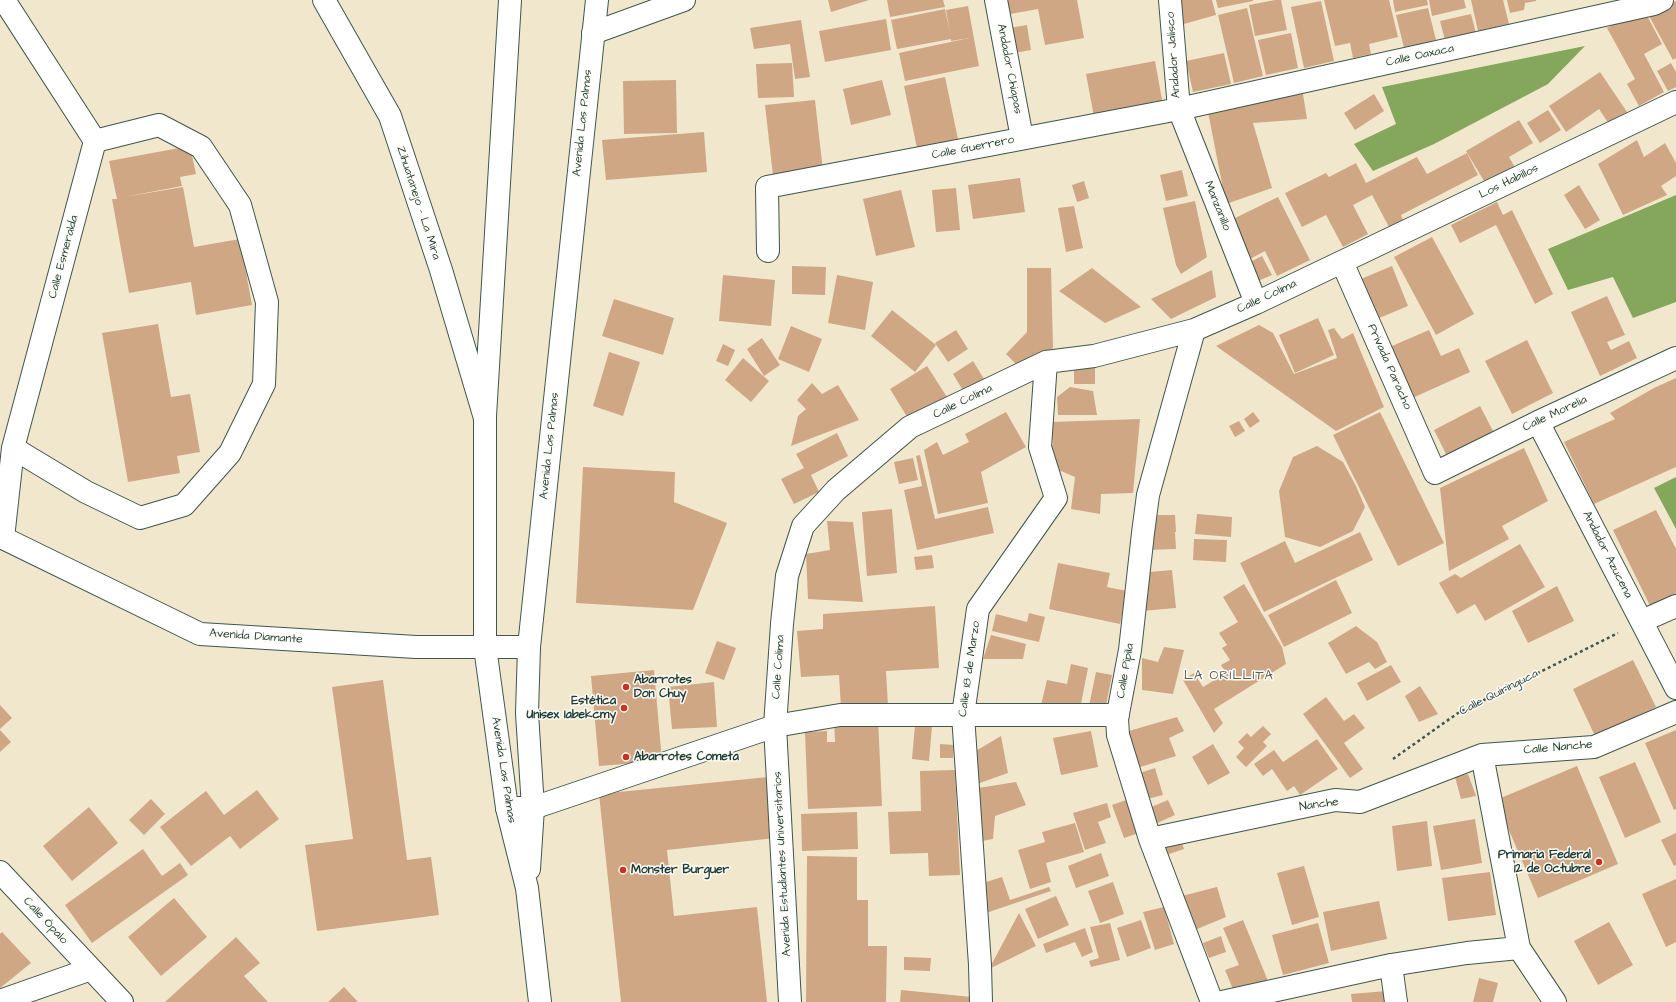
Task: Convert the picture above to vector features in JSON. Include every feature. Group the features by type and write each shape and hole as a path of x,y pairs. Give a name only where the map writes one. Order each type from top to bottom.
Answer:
{"main road":[{"path":"4,0 95,141 159,125 201,147 240,205 267,302 264,384 230,453 184,506 140,518 86,492 13,448"},
{"name":"Zihuatanejo - La Mira","path":"324,0 390,116 441,270 485,418"},
{"name":"Avenida Las Palmas","path":"510,0 485,418 485,647 507,808 527,888"},
{"name":"Avenida Las Palmas","path":"527,888 533,808 527,713 529,647 597,0"},
{"path":"593,33 684,0"},
{"name":"Andador Chiapas","path":"996,0 1022,138"},
{"name":"Andador Jalisco","path":"1170,0 1179,109"},
{"name":"Calle Oaxaca","path":"1179,109 1654,4 1662,0"},
{"name":"Los Habillos","path":"1342,262 1676,102"},
{"name":"Calle Guerrero","path":"768,251 767,187 1179,109"},
{"name":"Manzanillo","path":"1179,109 1256,303"},
{"name":"Calle Esmeralda","path":"1,538 13,448 95,141"},
{"name":"Calle Colima","path":"775,726 787,576 803,526 836,490 910,427 1046,362 1094,356 1194,330 1256,303 1342,262"},
{"name":"Privada Paracho","path":"1342,262 1435,473"},
{"name":"Calle Pípila","path":"1194,330 1148,495 1142,533 1130,650 1118,715 1118,736 1150,838 1212,1002"},
{"name":"Calle Morelia","path":"1435,473 1538,422 1676,358"},
{"name":"Calle 18 de Marzo","path":"980,1002 980,964 963,715 978,609 1056,498 1040,447 1046,362"},
{"name":"Andador Azucena","path":"1538,422 1676,688"},
{"name":"Avenida Diamante","path":"1,538 200,634 416,647 529,647"},
{"path":"1642,621 1676,606"},
{"name":"Calle Nanche","path":"1482,755 1594,747 1676,712"},
{"path":"507,808 533,808 775,726 840,715 1118,715"},
{"name":"Avenida Estudiantes Universitarios","path":"775,726 790,1002"},
{"path":"1482,755 1519,948 1555,1002"},
{"name":"Nanche","path":"1150,838 1335,800 1360,802 1482,755"},
{"name":"Calle Ópalo","path":"0,872 122,1002"},
{"path":"527,888 540,1002"},
{"path":"1222,1002 1391,965 1467,953 1519,948"},
{"path":"1391,965 1396,1002"},
{"path":"0,1002 91,969"}],"path":[{"name":"Calle Quiringuca","path":"1387,764 1458,713 1642,621"}],"green space":[{"path":"1585,46 1548,84 1434,144 1373,171 1354,144 1396,124 1382,87"},
{"path":"1676,195 1676,302 1633,318 1613,277 1568,290 1548,249"},
{"path":"1676,477 1676,529 1654,488"}],"building":[{"path":"828,0 869,0 831,12"},
{"path":"887,0 943,0 945,7 890,17"},
{"path":"1003,0 1077,0 1084,38 1045,45 1038,9 1005,15"},
{"path":"1177,0 1212,0 1216,15 1184,24"},
{"path":"1216,0 1253,0 1253,1 1218,8"},
{"path":"1281,0 1287,30 1255,36 1249,5"},
{"path":"1324,0 1389,0 1398,37 1369,44 1371,54 1353,58 1350,43 1335,46"},
{"path":"1393,0 1427,0 1428,5 1395,12"},
{"path":"1429,0 1464,0 1466,8 1432,16"},
{"path":"1471,0 1503,0 1509,24 1478,31"},
{"path":"1507,0 1536,1 1525,3 1524,10 1510,13"},
{"path":"1321,1 1334,61 1304,68 1291,7"},
{"path":"1676,1 1676,58 1673,60 1649,16"},
{"path":"968,6 979,66 905,81 899,53 969,38 951,41 951,39 897,49 891,20 945,9 950,33 946,10"},
{"path":"1247,8 1263,76 1234,83 1218,15"},
{"path":"1428,8 1436,40 1404,48 1396,15"},
{"path":"1643,8 1662,44 1644,54 1664,92 1639,106 1627,84 1635,79 1607,28"},
{"path":"1471,14 1476,33 1445,40 1440,21"},
{"path":"886,19 891,50 825,62 819,31"},
{"path":"801,20 810,77 795,79 790,44 754,49 750,28"},
{"path":"1027,25 1031,50 1014,53 1009,28"},
{"path":"1291,33 1298,68 1266,75 1258,40"},
{"path":"1224,53 1231,84 1193,92 1186,61"},
{"path":"1155,61 1163,105 1094,117 1086,74"},
{"path":"792,63 794,97 758,98 756,64"},
{"path":"1671,63 1676,72 1676,87 1668,91 1657,71"},
{"path":"1600,72 1627,112 1609,124 1599,109 1566,132 1549,106"},
{"path":"945,77 958,139 917,148 904,86"},
{"path":"676,80 677,133 624,134 623,81"},
{"path":"882,80 891,115 851,125 843,89"},
{"path":"1302,88 1307,119 1253,123 1272,188 1226,204 1208,112"},
{"path":"1374,94 1384,111 1355,130 1344,113"},
{"path":"815,100 823,171 773,176 765,105"},
{"path":"1548,110 1561,130 1540,143 1527,123"},
{"path":"1519,120 1533,143 1509,157 1516,169 1487,186 1466,151"},
{"path":"704,132 707,172 606,180 602,140"},
{"path":"1637,140 1644,157 1665,143 1676,163 1676,176 1661,186 1667,195 1623,215 1598,164"},
{"path":"190,146 196,174 180,177 182,186 124,197 183,187 194,247 240,239 252,305 196,315 191,282 129,293 112,199 117,199 109,161"},
{"path":"1467,153 1478,175 1401,215 1403,220 1389,227 1372,195 1353,205 1368,234 1343,247 1326,215 1302,227 1285,193 1326,173 1329,177 1356,163 1366,183 1417,157 1427,174"},
{"path":"1182,170 1188,196 1166,201 1160,175"},
{"path":"1020,178 1025,212 973,219 968,185"},
{"path":"1084,181 1089,198 1077,202 1072,185"},
{"path":"1579,185 1600,220 1585,229 1564,195"},
{"path":"956,188 960,230 936,232 932,190"},
{"path":"901,190 915,247 876,256 863,199"},
{"path":"1278,197 1310,260 1277,276 1265,251 1248,260 1229,221"},
{"path":"1195,201 1207,257 1181,274 1176,265 1163,208"},
{"path":"1497,202 1503,215 1512,210 1553,294 1535,304 1496,225 1460,243 1451,225"},
{"path":"1074,206 1083,248 1066,252 1058,208"},
{"path":"1432,237 1474,314 1436,335 1394,257"},
{"path":"1262,256 1272,275 1258,281 1248,263"},
{"path":"792,266 826,267 825,295 792,294"},
{"path":"1392,266 1408,306 1372,321 1356,281"},
{"path":"1027,268 1051,268 1053,348 1017,365 1006,354 1027,332"},
{"path":"1092,268 1141,307 1105,323 1059,291"},
{"path":"1212,270 1216,297 1171,319 1151,299"},
{"path":"723,275 775,280 771,326 719,321"},
{"path":"837,275 873,282 865,330 828,323"},
{"path":"1607,296 1625,335 1607,342 1611,350 1629,341 1637,358 1600,376 1571,312"},
{"path":"614,299 674,318 663,355 602,336"},
{"path":"892,310 936,345 915,372 871,336"},
{"path":"1318,318 1334,355 1295,373 1279,335"},
{"path":"158,324 171,397 190,394 200,452 177,456 180,473 128,482 102,333"},
{"path":"1259,325 1273,333 1294,374 1337,358 1328,330 1334,328 1342,339 1353,333 1384,407 1336,431 1216,346"},
{"path":"791,326 822,339 809,372 778,359"},
{"path":"956,330 968,349 948,362 935,343"},
{"path":"1429,330 1441,356 1459,348 1470,372 1408,400 1385,349"},
{"path":"762,338 780,365 764,376 747,349"},
{"path":"1527,340 1553,393 1512,414 1485,361"},
{"path":"723,344 735,350 728,366 716,361"},
{"path":"609,352 640,362 623,416 593,406"},
{"path":"743,358 769,381 751,402 725,380"},
{"path":"973,361 986,382 965,394 953,374"},
{"path":"1074,362 1095,363 1095,384 1074,384"},
{"path":"927,366 947,397 909,420 890,389"},
{"path":"1676,378 1676,467 1594,504 1564,442 1615,419 1610,413 1654,388"},
{"path":"812,383 822,394 838,385 859,420 791,446 798,416 806,409 797,400"},
{"path":"1070,387 1093,391 1097,415 1058,415 1057,397"},
{"path":"1480,406 1494,433 1447,456 1434,430"},
{"path":"1006,412 1026,447 981,472 988,503 938,514 924,450 937,442 943,455 969,442 965,434"},
{"path":"1253,412 1260,421 1250,428 1244,419"},
{"path":"1380,412 1444,543 1398,566 1333,435"},
{"path":"1140,419 1133,493 1101,494 1100,514 1071,509 1075,477 1061,471 1053,477 1044,453 1053,445 1051,422"},
{"path":"1239,421 1245,431 1235,437 1229,426"},
{"path":"837,433 848,456 811,475 819,492 794,504 781,479 804,468 796,454"},
{"path":"1317,446 1343,462 1365,507 1353,531 1320,547 1285,537 1279,491 1293,457"},
{"path":"1524,448 1548,501 1502,526 1509,539 1449,571 1440,488"},
{"path":"920,455 935,519 988,507 994,533 917,550 904,490 922,486 916,456"},
{"path":"913,458 918,480 899,484 894,462"},
{"path":"583,467 675,472 674,502 727,523 693,610 576,603"},
{"path":"892,509 897,573 867,576 862,512"},
{"path":"1656,510 1676,549 1676,603 1654,614 1613,530"},
{"path":"1197,514 1232,517 1231,537 1195,534"},
{"path":"1146,515 1175,515 1176,549 1146,550"},
{"path":"827,521 853,522 863,602 808,599 806,554 830,550"},
{"path":"1360,532 1373,560 1264,612 1240,563 1285,541 1295,563"},
{"path":"1194,539 1227,540 1226,562 1193,560"},
{"path":"1520,544 1545,587 1485,621 1475,604 1457,614 1439,583 1455,574 1461,578"},
{"path":"932,555 934,568 916,570 914,557"},
{"path":"1058,563 1110,573 1107,587 1127,591 1120,624 1049,609"},
{"path":"1172,570 1176,608 1142,611 1139,573"},
{"path":"1336,580 1352,613 1284,647 1268,615"},
{"path":"1244,584 1282,647 1286,664 1214,709 1223,723 1214,733 1183,680 1194,673 1203,687 1226,673 1221,665 1230,660 1222,648 1227,645 1219,633 1238,622 1223,597"},
{"path":"1557,586 1574,621 1528,643 1512,611"},
{"path":"935,606 939,668 886,671 888,706 841,708 839,675 801,677 797,631 823,629 823,614"},
{"path":"1029,613 1045,617 1039,642 992,631 996,614 1027,622"},
{"path":"1356,626 1377,642 1387,662 1375,669 1369,662 1346,674 1328,643"},
{"path":"991,635 1026,644 1023,659 983,659"},
{"path":"717,641 736,648 724,680 705,673"},
{"path":"1164,647 1184,650 1173,694 1142,690 1142,658 1158,662"},
{"path":"1633,660 1656,707 1595,736 1573,689"},
{"path":"1071,664 1088,668 1079,714 1041,705 1047,680 1067,684"},
{"path":"1391,665 1401,682 1367,701 1357,683"},
{"path":"654,670 662,761 599,766 591,676"},
{"path":"1096,672 1112,675 1105,710 1089,706"},
{"path":"383,680 407,860 431,857 439,915 317,931 305,845 353,839 332,687"},
{"path":"714,682 717,727 672,729 668,687"},
{"path":"1420,686 1438,714 1419,722 1405,696"},
{"path":"1326,697 1344,721 1354,714 1365,728 1344,743 1363,769 1350,778 1303,714"},
{"path":"0,705 12,718 0,729"},
{"path":"1177,717 1184,731 1169,738 1176,756 1137,768 1122,733"},
{"path":"878,718 882,806 808,809 805,732 827,731 827,742 835,742 834,719"},
{"path":"915,725 932,726 929,761 912,759"},
{"path":"1263,726 1271,734 1263,742 1267,746 1246,767 1236,757 1244,748 1238,742 1247,733 1251,737"},
{"path":"0,730 11,742 0,752"},
{"path":"1676,730 1676,809 1674,810 1645,743"},
{"path":"1091,731 1098,767 1061,775 1053,738"},
{"path":"1001,736 1008,773 977,784 974,752"},
{"path":"1317,739 1338,769 1300,795 1294,786 1287,791 1272,769 1263,776 1254,764 1274,750 1283,762"},
{"path":"940,744 954,745 953,758 940,758"},
{"path":"1213,744 1230,773 1208,785 1192,757"},
{"path":"1635,762 1661,822 1625,838 1599,777"},
{"path":"1577,766 1618,864 1538,898 1496,800"},
{"path":"1155,768 1163,795 1147,799 1140,773"},
{"path":"955,770 960,875 929,876 928,853 890,854 888,812 921,811 920,771"},
{"path":"1468,774 1476,796 1461,799 1455,777"},
{"path":"768,777 775,838 667,850 674,916 757,907 767,1002 621,1002 599,794"},
{"path":"1016,782 1026,805 995,816 993,839 982,841 972,789"},
{"path":"257,790 279,819 240,849 230,836 191,866 160,827 206,791 224,815"},
{"path":"151,799 165,814 144,835 129,820"},
{"path":"1129,799 1142,832 1124,838 1112,805"},
{"path":"1168,800 1175,815 1155,824 1149,808"},
{"path":"1107,803 1111,817 1098,822 1106,843 1085,850 1073,813"},
{"path":"89,807 118,843 72,881 43,846"},
{"path":"857,812 858,849 802,851 801,814"},
{"path":"1475,819 1482,863 1441,870 1433,826"},
{"path":"1427,821 1432,866 1397,871 1392,826"},
{"path":"1075,823 1084,852 1046,863 1051,882 1030,889 1018,850 1045,842 1042,832"},
{"path":"1676,833 1676,865 1674,866 1661,840"},
{"path":"1179,835 1184,849 1166,855 1161,841"},
{"path":"143,849 162,876 180,863 188,875 92,943 65,905"},
{"path":"1101,853 1109,876 1076,888 1068,866"},
{"path":"807,856 857,857 857,900 868,900 868,946 887,946 886,1002 806,1002"},
{"path":"1304,866 1319,917 1292,925 1277,873"},
{"path":"1490,872 1496,915 1448,921 1442,878"},
{"path":"1002,877 1010,900 1049,887 1051,891 986,913 986,882"},
{"path":"1676,879 1676,942 1666,947 1642,894"},
{"path":"1113,882 1124,914 1100,923 1088,891"},
{"path":"1217,887 1226,917 1190,932 1178,897"},
{"path":"1056,896 1069,925 1038,939 1025,909"},
{"path":"174,898 207,937 161,976 128,937"},
{"path":"1379,901 1387,939 1331,951 1323,912"},
{"path":"1164,907 1174,944 1155,950 1143,912"},
{"path":"1019,913 1036,946 989,969"},
{"path":"1141,920 1151,948 1127,957 1117,928"},
{"path":"1243,920 1268,981 1235,994 1225,970 1239,965 1223,928"},
{"path":"1609,922 1633,965 1598,985 1574,941"},
{"path":"1110,923 1120,960 1091,967 1089,961 1099,958 1090,927"},
{"path":"1318,923 1329,963 1283,975 1272,935"},
{"path":"1085,928 1093,952 1082,957 1075,942 1046,953 1043,944"},
{"path":"2,932 31,963 0,988 0,934"},
{"path":"1221,936 1226,952 1209,958 1203,943"},
{"path":"236,937 260,963 244,976 268,1002 165,1002"},
{"path":"904,957 931,958 930,971 904,970"},
{"path":"1479,978 1498,983 1493,1002 1473,1002"},
{"path":"344,987 358,1002 328,1002"},
{"path":"901,990 972,997 971,1002 900,1002"},
{"path":"1386,991 1387,1002 1352,1002 1351,994"}],"place":[{"name":"Abarrotes Don Chuy","path":"626,687"},
{"name":"Estética Unisex Iabekcmy","path":"624,708"},
{"name":"Abarrotes Cometa","path":"626,757"},
{"name":"Primaria Federal 12 de Octubre","path":"1599,862"},
{"name":"Monster Burguer","path":"623,870"}],"district":[{"name":"LA ORILLITA","path":"1229,676"}]}
